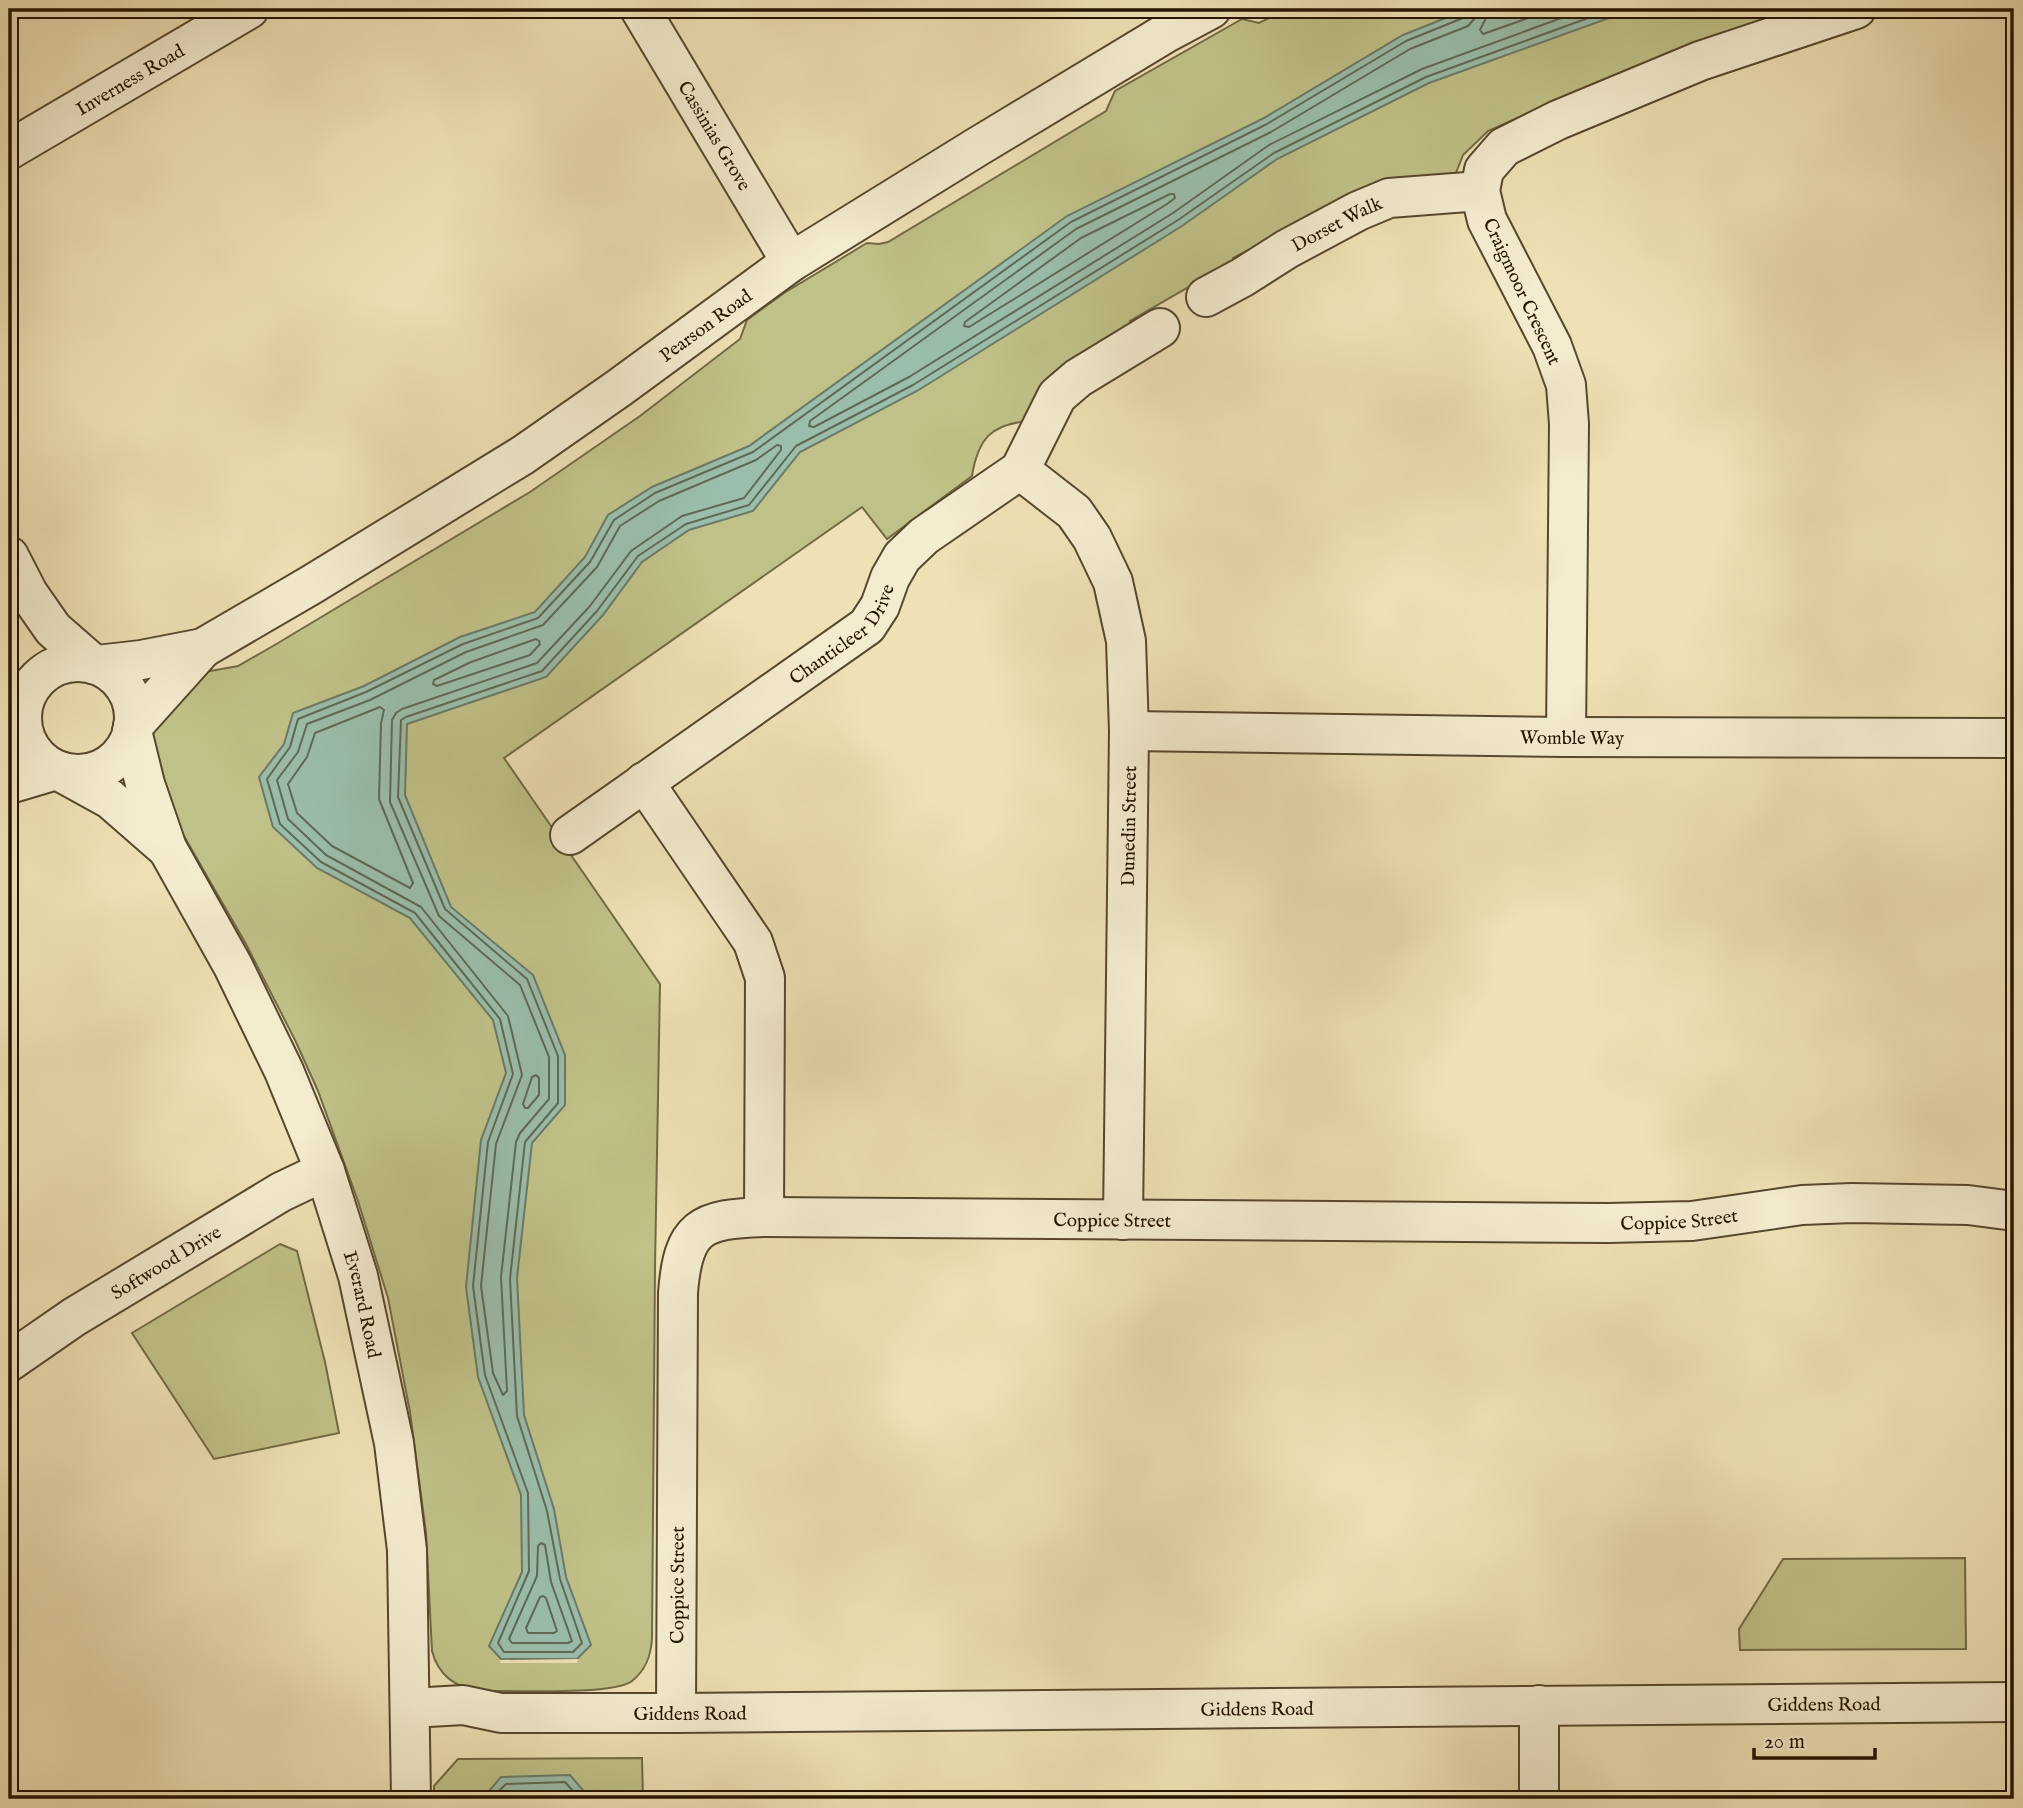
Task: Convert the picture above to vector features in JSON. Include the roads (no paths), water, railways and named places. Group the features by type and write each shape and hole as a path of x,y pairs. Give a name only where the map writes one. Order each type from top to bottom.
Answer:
{"street":[{"name":"Inverness Road","path":"9,150 249,9"},
{"name":"Cassinias Grove","path":"640,9 791,262"},
{"name":"Pearson Road","path":"133,729 203,648 523,455 791,262 1159,21 1211,9"},
{"path":"1480,191 1484,170 1503,147 1558,120 1700,61 1856,9"},
{"name":"Dorset Walk","path":"1206,296 1346,217 1389,198 1480,191"},
{"name":"Craigmoor Crescent","path":"1480,191 1488,220 1552,346 1566,385 1569,424 1566,737"},
{"path":"1020,470 1058,396 1078,377 1160,328"},
{"name":"Dunedin Street","path":"1020,470 1074,512 1092,538 1113,583 1126,641 1129,731 1123,1220"},
{"name":"Chanticleer Drive","path":"570,835 867,626 880,606 890,578 902,557 924,537 1020,470"},
{"path":"9,556 28,593 53,629 95,664 114,675 126,689 133,708 133,729 125,749 113,762 97,771 78,774 58,771 41,761 29,747 15,709 40,676 56,665 74,661 95,664"},
{"name":"Pearson Road","path":"95,664 141,660 203,648"},
{"name":"Everard Road","path":"133,729 145,784 167,848 239,977 284,1070 325,1171 358,1276 394,1443 407,1550 411,1799"},
{"name":"Womble Way","path":"1129,731 1566,737 2014,738"},
{"path":"9,784 58,771"},
{"name":"Everard Road","path":"58,771 110,799 167,848"},
{"path":"644,782 753,942 761,961 765,978 764,1217"},
{"name":"Softwood Drive","path":"9,1362 74,1317 281,1192 325,1171"},
{"name":"Coppice Street","path":"676,1713 677,1306 680,1262 695,1234 712,1223 729,1218 764,1217 1608,1223 1692,1221 1802,1205 1852,1203 1968,1205 2014,1212"},
{"name":"Giddens Road","path":"411,1718 463,1705 501,1713 676,1713 2014,1702"},
{"path":"1539,1705 1539,1799"}],"water":[{"path":"1468,9 1634,9 1429,83 1277,159 1182,226 917,391 800,452 753,511 689,530 642,562 603,615 546,677 407,724 405,795 451,907 533,975 565,1055 565,1105 532,1143 517,1278 524,1415 554,1509 566,1577 591,1645 577,1659 501,1659 489,1646 522,1572 521,1495 478,1377 466,1287 481,1140 506,1073 493,1020 410,918 317,868 273,827 259,777 284,744 293,713 364,686 460,637 535,612 585,557 608,515 652,487 749,446 1067,216 1264,118 1403,35"},
{"path":"570,1775 588,1796 586,1799 484,1797 501,1777"}]}
